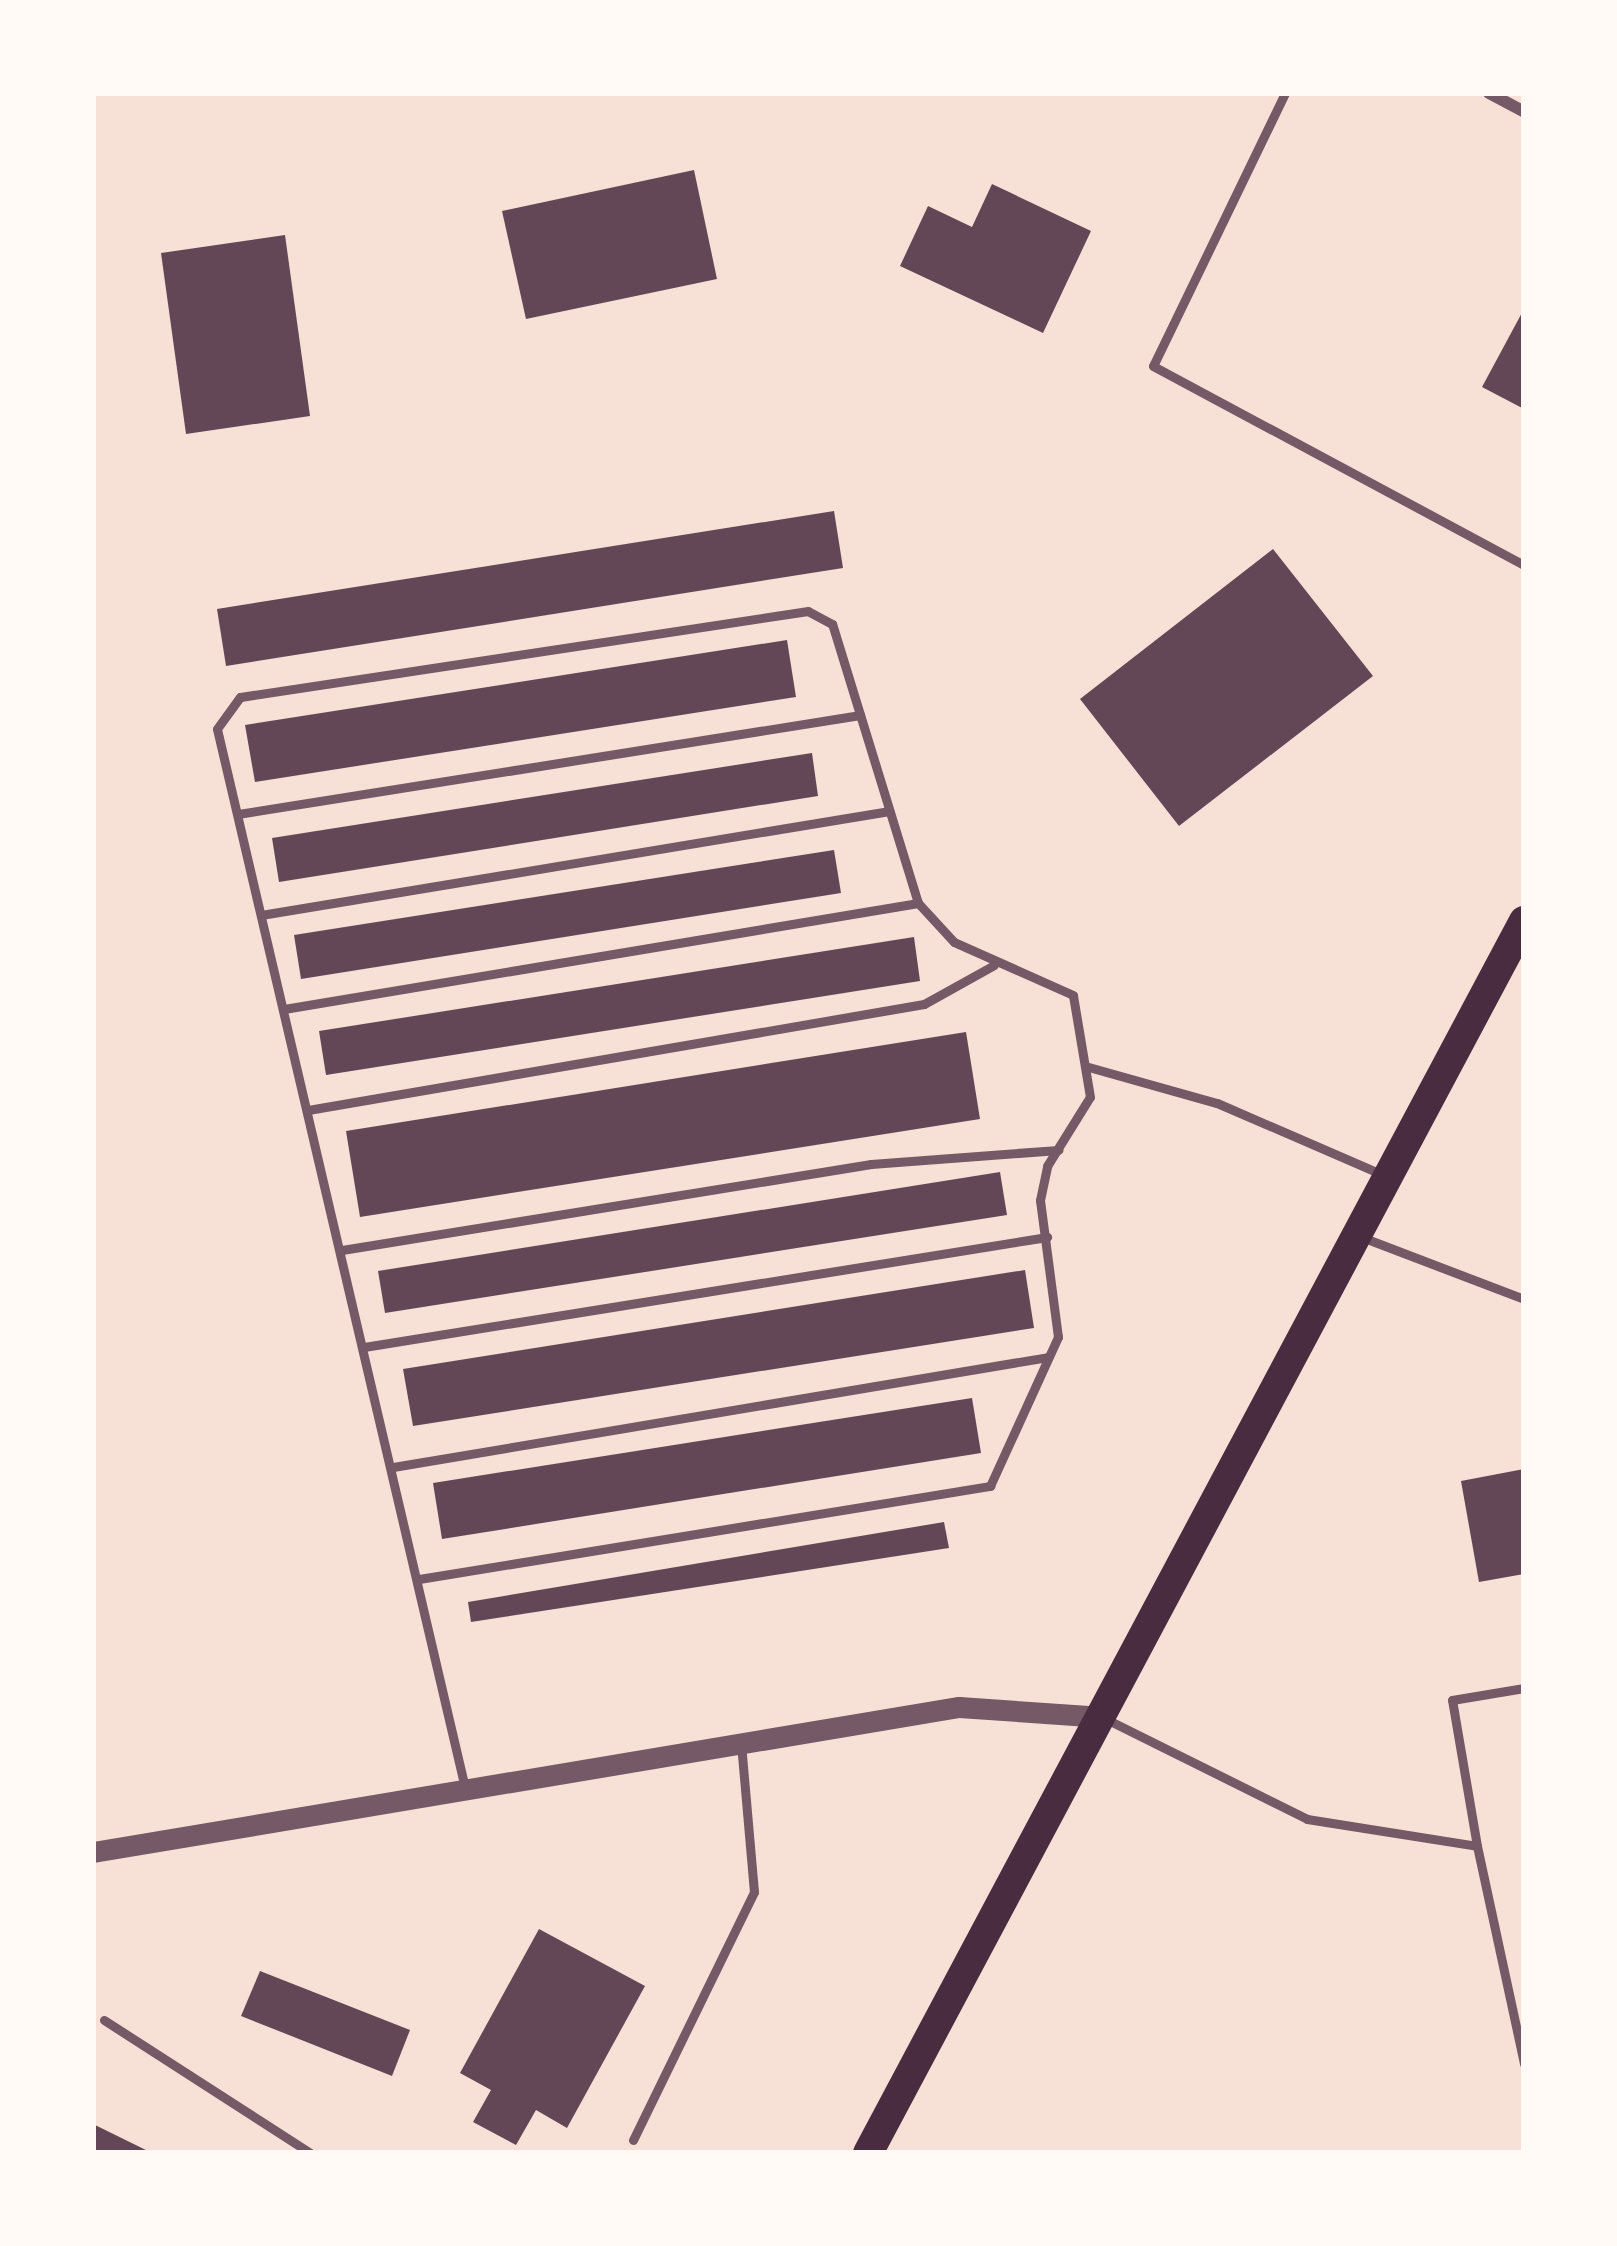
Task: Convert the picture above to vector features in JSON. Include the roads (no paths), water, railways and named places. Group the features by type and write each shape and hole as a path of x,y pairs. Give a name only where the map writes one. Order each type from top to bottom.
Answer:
{"main road":[{"path":"868,2153 1524,922"}],"street":[{"path":"1489,93 1524,112"},
{"path":"93,1852 959,1707 1103,1717"}],"lane":[{"path":"1285,93 1153,366 1524,565"},
{"path":"419,1579 990,1486 1048,1357 1058,1303 1040,1201 1058,1150 1090,1097 1073,994 994,965 918,903 832,624 778,610 240,697 217,729 465,1788"},
{"path":"238,814 860,716"},
{"path":"261,914 889,811"},
{"path":"284,1009 918,903"},
{"path":"308,1110 924,1004 994,965"},
{"path":"1085,1066 1217,1103 1388,1177"},
{"path":"342,1250 872,1164 1058,1150"},
{"path":"1354,1234 1524,1300"},
{"path":"364,1347 1047,1237"},
{"path":"393,1467 1048,1357"},
{"path":"1524,1688 1452,1700 1477,1846 1524,2064"},
{"path":"1103,1717 1307,1819 1477,1846"},
{"path":"633,2140 754,1892 741,1741"},
{"path":"104,2020 310,2153"}]}
